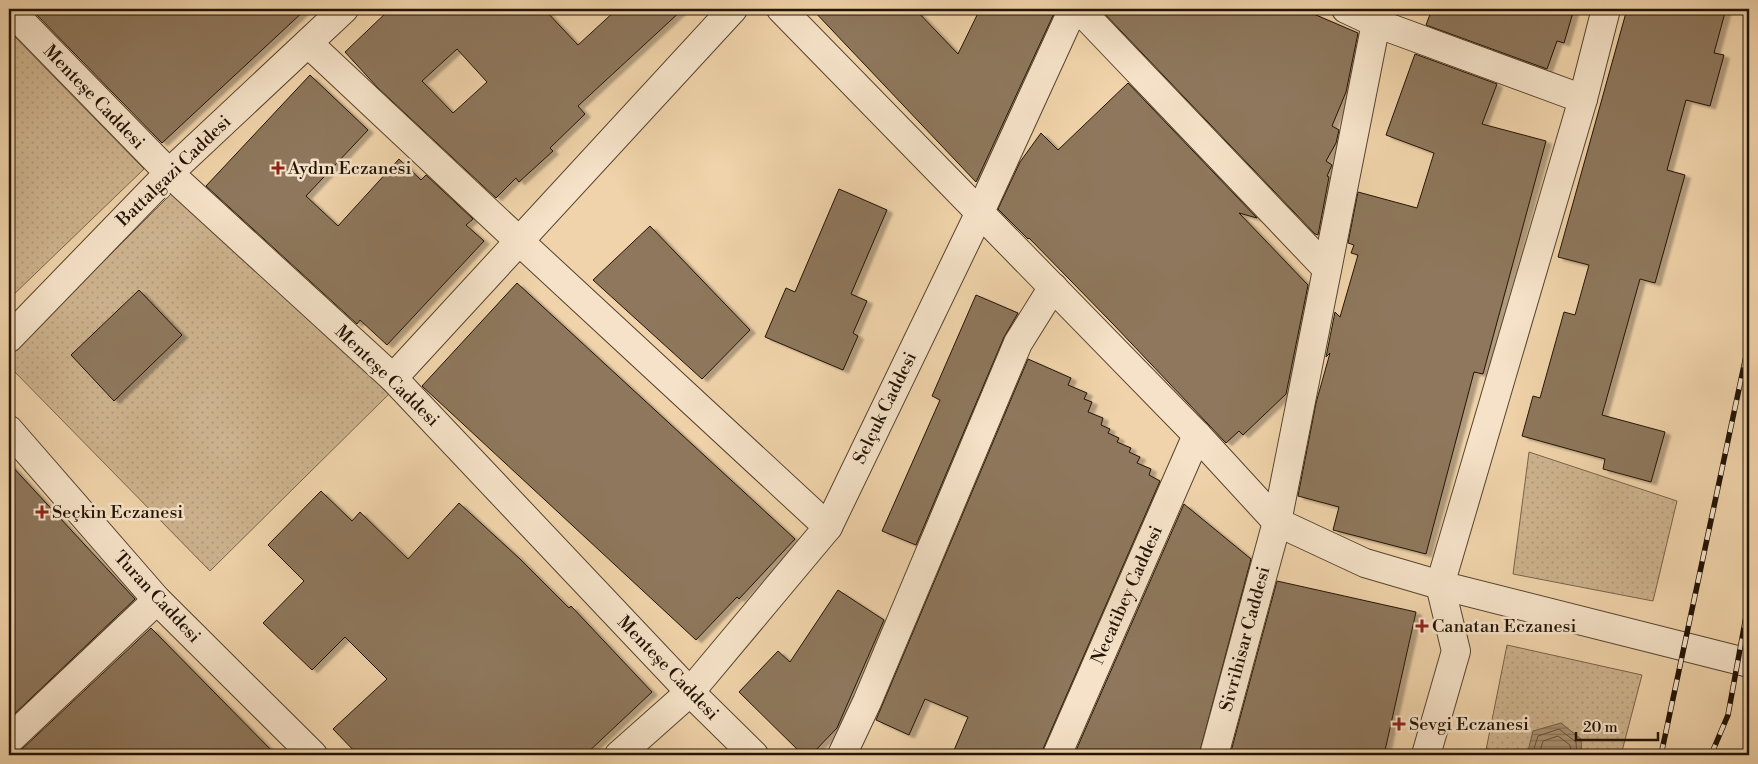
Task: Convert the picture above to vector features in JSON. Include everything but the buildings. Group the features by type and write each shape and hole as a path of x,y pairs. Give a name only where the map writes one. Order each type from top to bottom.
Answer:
{"street":[{"name":"Menteşe Caddesi","path":"9,9 169,173 393,378 690,692 754,755"},
{"name":"Battalgazi Caddesi","path":"9,338 169,173 344,9"},
{"path":"393,378 733,9"},
{"path":"781,9 1197,435 1276,522 1365,563 1440,585 1749,663"},
{"name":"Selçuk Caddesi","path":"619,755 690,692 828,527 980,212 1073,9"},
{"path":"1079,9 1327,269"},
{"path":"1346,9 1379,16 1583,99"},
{"path":"1426,755 1456,652 1440,585 1583,99 1606,9"},
{"name":"Sivrihisar Caddesi","path":"1214,755 1276,522 1379,16"},
{"path":"308,43 828,527"},
{"path":"842,755 867,702 1018,343 1053,287"},
{"name":"Turan Caddesi","path":"9,430 157,600 313,755"},
{"name":"Necatibey Caddesi","path":"1057,755 1197,435"},
{"path":"9,740 157,600"}],"shaded area":[{"path":"9,31 144,169 9,299"},
{"path":"178,187 391,392 210,571 9,366 9,356"},
{"path":"1529,452 1677,501 1653,601 1513,574"},
{"path":"1507,645 1642,675 1621,755 1485,755"}],"water":[{"path":"1561,723 1581,739 1582,755 1527,755 1533,731"}],"railway":[{"path":"1661,755 1749,342"},
{"path":"1711,755 1728,715 1747,611 1749,584"}],"place":[{"name":"Aydın Eczanesi","path":"278,168"},
{"name":"Seçkin Eczanesi","path":"42,512"},
{"name":"Canatan Eczanesi","path":"1422,626"},
{"name":"Sevgi Eczanesi","path":"1399,724"}]}
